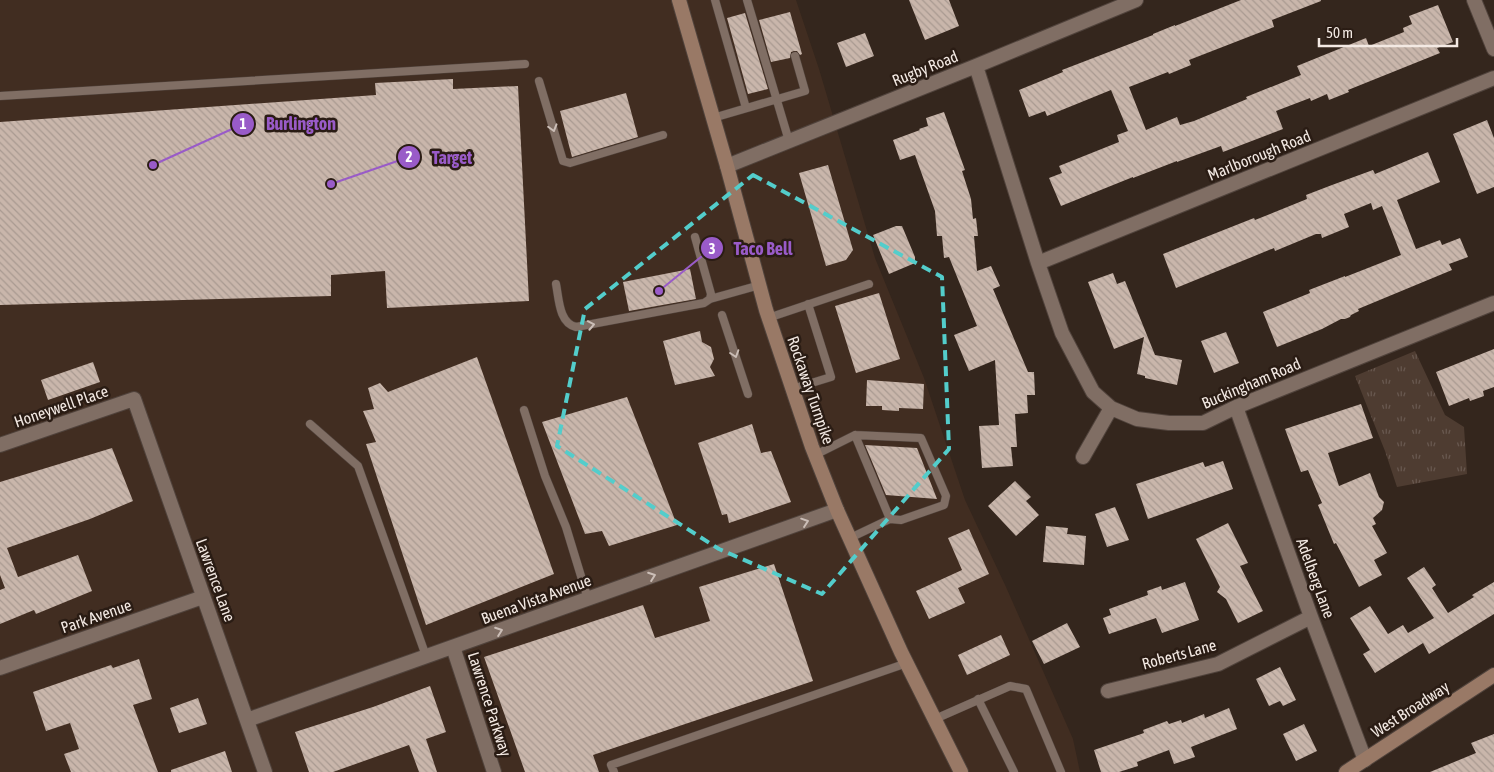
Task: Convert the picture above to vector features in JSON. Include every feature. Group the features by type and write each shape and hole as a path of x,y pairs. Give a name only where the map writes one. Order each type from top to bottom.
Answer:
{"main road":[{"name":"Rockaway Turnpike","path":"679,0 768,318 815,456 837,510 907,663 961,772"},
{"name":"West Broadway","path":"1346,772 1494,675"}],"street":[{"name":"Rugby Road","path":"727,166 1136,0"},
{"path":"1474,0 1494,49"},
{"name":"Buckingham Road","path":"976,66 1038,264 1062,333 1093,392 1111,408 1137,419 1169,423 1203,423 1236,407 1494,303"},
{"name":"Marlborough Road","path":"1038,264 1494,78"},
{"name":"Honeywell Place","path":"0,445 134,399"},
{"name":"Lawrence Lane","path":"134,399 266,772"},
{"name":"Adelberg Lane","path":"1236,407 1311,617 1365,760"},
{"path":"1083,456 1111,408"},
{"name":"Buena Vista Avenue","path":"247,720 837,510"},
{"name":"Park Avenue","path":"0,668 203,597"},
{"name":"Roberts Lane","path":"1108,691 1218,664 1311,617"},
{"name":"Lawrence Parkway","path":"453,647 494,772"}],"lane":[{"path":"715,0 730,43 746,108"},
{"path":"747,0 765,68 789,141"},
{"path":"713,118 805,91 796,56"},
{"path":"0,96 525,64"},
{"path":"539,81 563,161 570,162 663,135"},
{"path":"696,237 711,294 710,299"},
{"path":"556,284 564,319 570,326 576,327 698,304 760,285"},
{"path":"768,318 869,284"},
{"path":"792,389 831,377 808,304"},
{"path":"722,314 748,394"},
{"path":"524,410 545,476 566,527 588,599"},
{"path":"310,424 358,466 426,656"},
{"path":"815,456 855,435 921,438 946,496 944,505 901,520 890,518 850,538"},
{"path":"855,435 890,518"},
{"path":"614,772 611,765 907,663"},
{"path":"936,719 1010,686 1026,688 1061,772"},
{"path":"978,699 1014,772"}],"highlighted area":[{"path":"753,175 942,277 949,449 822,594 719,549 557,446 585,309"}],"shaded area":[{"path":"0,0 796,0 819,69 875,258 924,378 965,500 1006,587 1073,739 1080,772 0,772"}],"green space":[{"path":"1415,351 1445,415 1464,427 1467,474 1397,487 1385,451 1355,376"}],"building":[{"path":"909,0 949,0 959,26 925,40"},
{"path":"1241,0 1321,1 1272,20 1274,27 1189,60 1191,65 1129,87 1146,130 1177,117 1180,125 1194,121 1247,99 1246,97 1301,75 1297,66 1366,38 1369,46 1404,32 1403,28 1412,24 1409,16 1438,5 1453,42 1437,48 1440,53 1348,90 1349,92 1329,100 1327,94 1311,101 1310,98 1276,111 1283,129 1223,152 1221,146 1177,161 1061,206 1049,178 1062,173 1059,166 1119,142 1117,135 1128,131 1111,90 1047,116 1045,111 1029,117 1019,90 1063,72 1062,70"},
{"path":"790,12 802,54 800,55 797,51 794,51 791,52 790,58 771,62 759,20"},
{"path":"745,13 768,89 748,94 727,18"},
{"path":"865,33 874,56 846,67 837,43"},
{"path":"453,79 453,89 518,86 529,301 387,308 385,271 331,275 331,296 0,305 0,122 376,95 375,83"},
{"path":"626,93 638,137 572,157 560,111"},
{"path":"944,112 965,170 962,171 971,199 973,219 976,218 978,236 974,236 977,271 991,266 1000,286 993,289 1028,372 1034,372 1035,395 1027,395 1028,413 1015,414 1017,447 1011,447 1013,466 982,468 979,426 999,425 995,360 969,371 954,335 977,326 949,257 944,258 942,236 937,236 935,211 915,155 900,160 893,140 928,126 926,118"},
{"path":"1487,120 1494,138 1494,187 1477,194 1453,134"},
{"path":"1428,152 1440,182 1397,200 1416,249 1440,240 1442,245 1460,238 1468,257 1449,264 1452,270 1358,309 1359,311 1350,317 1341,319 1322,329 1277,347 1263,312 1310,293 1309,290 1401,255 1382,206 1373,210 1371,203 1344,214 1349,227 1322,238 1321,234 1316,234 1275,251 1274,248 1176,288 1163,254 1307,199 1306,195 1373,170 1375,174"},
{"path":"828,165 853,250 846,260 826,266 799,173"},
{"path":"896,226 902,226 915,257 915,263 889,274 873,235"},
{"path":"690,269 696,299 629,311 623,282"},
{"path":"1113,273 1117,284 1125,281 1155,355 1182,360 1177,385 1145,378 1145,376 1137,374 1144,337 1114,349 1088,282"},
{"path":"879,293 900,359 856,373 835,306"},
{"path":"700,331 702,342 711,347 714,359 710,367 715,376 675,385 663,341"},
{"path":"1226,332 1239,363 1214,373 1201,341"},
{"path":"1494,349 1494,387 1483,391 1484,396 1470,401 1469,398 1449,406 1436,372"},
{"path":"477,357 554,574 426,625 366,444 376,442 363,411 374,409 368,388 380,383 388,392"},
{"path":"93,362 100,382 48,400 41,380"},
{"path":"867,380 924,384 923,409 899,408 899,411 882,410 882,406 866,406"},
{"path":"627,397 677,525 609,546 602,531 585,534 542,422"},
{"path":"1361,404 1373,438 1328,453 1339,486 1370,473 1379,497 1384,502 1382,510 1373,518 1376,524 1372,526 1387,553 1374,560 1382,575 1359,587 1336,543 1334,544 1318,505 1322,503 1308,470 1301,472 1285,429"},
{"path":"752,424 761,453 771,451 791,502 729,523 727,514 722,515 698,443"},
{"path":"865,445 917,448 937,499 886,495"},
{"path":"112,448 133,501 90,519 7,548 18,577 78,555 92,591 36,614 34,610 0,624 0,590 5,588 0,575 0,482"},
{"path":"1223,461 1233,489 1148,519 1136,484 1203,462 1205,467"},
{"path":"1015,481 1031,497 1026,501 1039,515 1016,536 988,506"},
{"path":"1115,507 1129,540 1107,547 1095,514"},
{"path":"1228,523 1248,563 1240,566 1263,611 1238,623 1226,599 1217,592 1220,587 1196,539"},
{"path":"1046,526 1068,528 1067,534 1086,536 1084,565 1043,562"},
{"path":"969,529 989,574 958,588 965,603 929,619 916,591 962,570 948,538"},
{"path":"774,564 813,681 593,755 599,772 525,772 484,657 643,605 655,638 710,621 699,587"},
{"path":"1424,567 1436,585 1432,588 1448,613 1474,597 1472,595 1494,582 1494,614 1429,654 1423,643 1375,673 1363,654 1370,650 1350,618 1370,606 1388,634 1403,625 1408,633 1434,618 1407,578"},
{"path":"1185,582 1199,620 1162,633 1156,618 1109,634 1103,618 1111,615 1109,609 1148,595 1147,591 1161,586 1162,590"},
{"path":"1067,623 1080,647 1044,664 1032,641"},
{"path":"1001,635 1010,655 967,675 958,655"},
{"path":"139,659 152,699 133,705 158,772 71,772 64,754 79,749 70,723 46,731 33,692 111,665 113,668"},
{"path":"1280,667 1296,700 1283,706 1280,701 1269,706 1256,679"},
{"path":"430,686 446,732 426,739 437,772 419,772 409,745 333,772 309,772 295,732"},
{"path":"198,698 207,724 179,733 170,708"},
{"path":"1229,708 1237,729 1191,747 1195,757 1174,764 1169,750 1137,762 1138,766 1119,772 1101,772 1094,750 1144,733 1143,730 1167,721 1169,724 1181,720 1182,723 1204,714 1205,718"},
{"path":"1304,724 1317,751 1296,761 1283,734"},
{"path":"1494,734 1494,772 1430,772 1476,753 1471,743"},
{"path":"225,751 232,772 171,772 171,770"}],"place":[{"name":"Burlington","path":"153,165"},
{"name":"Target","path":"331,184"},
{"name":"Taco Bell","path":"659,291"}]}
